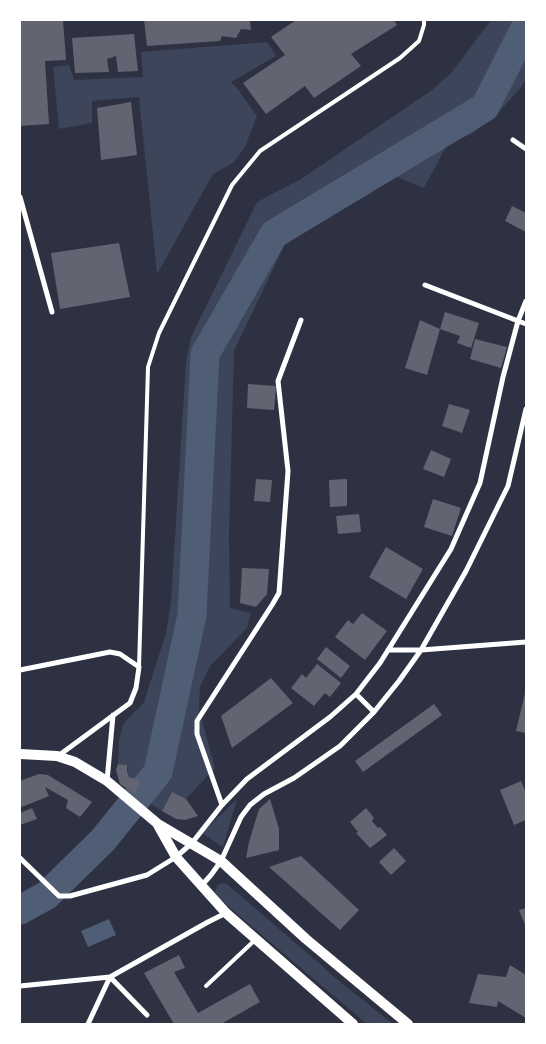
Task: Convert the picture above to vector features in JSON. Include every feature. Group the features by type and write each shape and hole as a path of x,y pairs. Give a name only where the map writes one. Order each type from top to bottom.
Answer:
{"main road":[{"path":"20,754 57,756 75,762 110,783 158,824 221,861 306,939 408,1024"},
{"path":"158,824 176,857 226,913 353,1024"}],"street":[{"path":"513,140 526,149"},
{"path":"20,197 52,312"},
{"path":"426,285 526,324"},
{"path":"20,858 60,896 70,896 147,875 176,857 192,843 222,805 246,779 330,718 356,694 380,663 451,549 480,483 503,377 518,321 526,301"},
{"path":"222,805 196,734 196,721 278,593 288,471 278,381 301,320"},
{"path":"202,885 221,861 241,817 250,805 264,794 294,778 340,746 374,712 421,650 466,571 508,486 526,409"},
{"path":"388,650 421,650 526,642"},
{"path":"20,670 110,652 120,654 139,667 136,688 130,703 57,756"},
{"path":"356,694 374,712"},
{"path":"110,783 113,715"},
{"path":"20,986 110,977 226,913"},
{"path":"110,977 147,1015"},
{"path":"88,1024 110,977"}],"lane":[{"path":"139,667 148,367 158,333 232,185 260,151 400,58 419,41 424,20"},
{"path":"206,986 256,939"}],"shaded area":[{"path":"491,20 526,20 526,79 522,86 499,112 472,134 448,143 424,188 392,175 352,195 284,246 234,351 229,535 230,608 251,613 247,628 210,666 200,687 199,710 215,768 186,799 172,792 162,811 135,794 140,780 129,777 127,765 118,764 119,739 124,723 144,702 166,633 171,601 186,362 191,337 257,202 301,179 432,90 452,72"},
{"path":"267,42 276,56 231,82 257,116 245,147 233,163 213,174 157,274 139,97 92,101 92,123 59,129 53,67 69,65 74,80 143,77 141,52"},
{"path":"237,799 223,847 202,833"},
{"path":"222,883 227,884 344,985 393,1024 367,1024 217,897 215,891 218,885"},
{"path":"109,919 116,935 88,947 81,931"}],"building":[{"path":"20,20 63,20 66,60 45,61 49,124 20,126"},
{"path":"144,20 250,20 251,30 241,29 236,38 222,36 220,41 147,46"},
{"path":"296,20 394,20 397,25 351,54 361,66 314,98 305,86 266,114 243,83 285,55 271,37"},
{"path":"134,34 138,71 118,72 116,56 107,59 109,72 75,73 72,38"},
{"path":"131,102 137,155 101,160 97,108"},
{"path":"512,206 526,213 526,232 505,221"},
{"path":"119,243 130,297 60,309 51,253"},
{"path":"445,312 479,323 471,348 457,343 460,336 440,329"},
{"path":"420,320 440,329 427,375 405,368"},
{"path":"475,339 507,347 501,368 470,359"},
{"path":"248,384 276,386 274,410 247,408"},
{"path":"449,404 470,410 462,433 442,426"},
{"path":"431,450 451,459 444,477 423,469"},
{"path":"256,479 272,480 270,502 254,501"},
{"path":"347,479 347,506 330,507 329,480"},
{"path":"433,499 461,508 452,536 424,527"},
{"path":"359,514 361,532 338,534 336,516"},
{"path":"386,547 423,569 406,599 369,577"},
{"path":"242,568 269,569 267,594 256,607 240,603"},
{"path":"362,613 387,631 365,660 335,637 348,620 353,624"},
{"path":"326,647 350,666 341,678 317,659"},
{"path":"317,664 341,683 330,697 325,693 314,706 291,688 302,674 306,678"},
{"path":"271,678 293,703 232,748 221,716"},
{"path":"526,694 526,733 516,731"},
{"path":"434,704 442,715 363,772 355,761"},
{"path":"118,764 127,765 129,777 140,780 135,794 120,784 116,770"},
{"path":"39,774 48,775 92,802 80,817 66,808 68,800 45,787 49,796 22,807 20,803 20,781"},
{"path":"521,781 526,793 526,820 514,825 500,790"},
{"path":"172,792 186,799 198,816 185,820 176,819 162,811"},
{"path":"270,799 279,829 279,850 246,858 259,809"},
{"path":"32,808 37,819 20,825 20,813"},
{"path":"366,808 374,818 372,821 387,835 370,848 356,833 358,832 350,822"},
{"path":"394,848 406,861 391,875 379,862"},
{"path":"301,856 359,910 340,930 269,867"},
{"path":"526,908 526,927 519,910"},
{"path":"179,955 185,968 174,972 198,1013 250,984 260,1002 221,1024 174,1024 144,973"},
{"path":"510,965 526,975 526,1018 498,1001 497,1007 469,1003 478,974 506,977"}],"waterway":[{"path":"20,910 47,895 103,840 158,772 192,615 205,354 274,234 485,107 526,26"}]}
